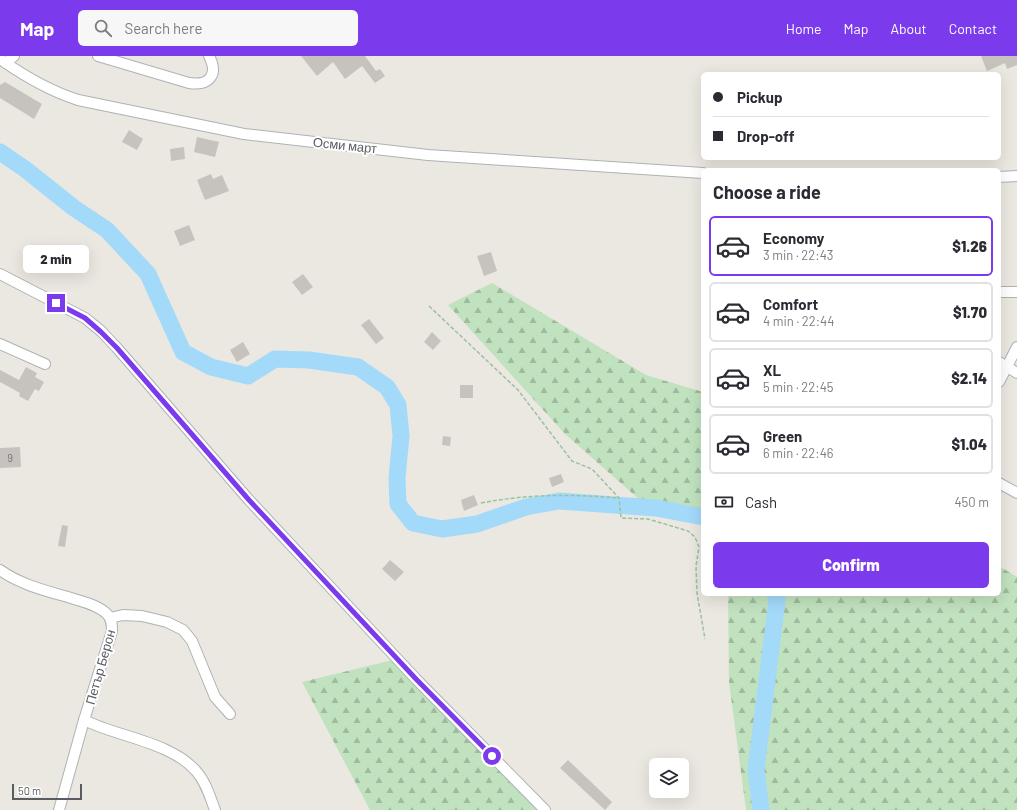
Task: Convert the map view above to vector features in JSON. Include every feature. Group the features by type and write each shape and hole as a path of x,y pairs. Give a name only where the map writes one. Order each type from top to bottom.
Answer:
{"street":[{"path":"98,56 189,83 198,84 207,81 211,76 213,71 213,63 210,56"},
{"name":"Осми март","path":"7,59 46,87 60,94 78,100 244,134 428,155 701,173"},
{"path":"1001,177 1017,176"},
{"path":"0,274 85,318 101,332 117,348 249,500 416,679 545,810"},
{"path":"1001,292 1017,292"},
{"path":"0,344 45,364"},
{"path":"1017,347 1003,365 1017,373"},
{"path":"1001,484 1017,494"},
{"name":"Петър Берон","path":"0,570 28,585 92,605 107,614 110,618 112,631 84,720 59,810"},
{"path":"110,618 123,615 142,616 167,622 184,630 192,641 215,696 230,714"},
{"path":"84,720 98,727 161,748 180,758 196,771 206,786 215,810"}],"path":[{"path":"430,306 518,390 572,461 592,469 618,498 621,518 648,519 688,531 695,537 699,547 696,566 697,593 706,638"},
{"path":"481,503 507,498 548,495 585,495 618,498"}],"green space":[{"path":"492,283 646,375 701,391 701,516 641,501 565,434 448,305"},
{"path":"1001,567 1017,577 1017,810 746,810 729,682 728,596 1001,596"},
{"path":"397,659 545,810 370,810 302,682"}],"building":[{"path":"301,56 365,56 376,71 380,69 385,76 375,83 362,66 345,79 333,62 317,76"},
{"path":"981,56 1017,56 1017,65 1007,69 1005,63 987,71"},
{"path":"5,82 42,104 34,119 0,98 0,85"},
{"path":"129,130 143,139 137,150 122,142"},
{"path":"197,137 219,142 215,157 194,152"},
{"path":"184,147 185,159 171,161 170,149"},
{"path":"211,174 213,179 222,175 229,191 205,200 197,180"},
{"path":"189,225 195,240 180,246 174,231"},
{"path":"491,252 497,271 484,276 477,256"},
{"path":"303,274 313,287 302,295 292,282"},
{"path":"369,319 384,338 376,344 361,325"},
{"path":"432,332 441,341 433,350 424,342"},
{"path":"243,342 250,354 237,362 230,350"},
{"path":"26,367 37,373 35,377 44,382 39,391 35,389 28,401 19,396 20,393 0,382 0,370 19,380"},
{"path":"460,385 473,385 473,398 460,398"},
{"path":"443,436 451,437 450,446 442,445"},
{"path":"20,447 21,467 0,468 0,448"},
{"path":"561,474 564,482 552,487 549,478"},
{"path":"474,495 478,505 464,511 461,500"},
{"path":"62,525 68,526 65,547 58,546"},
{"path":"390,560 404,572 395,581 382,569"},
{"path":"568,760 612,802 605,810 560,768"}],"waterway":[{"path":"0,152 25,169 74,208 107,230 148,274 183,352 211,367 248,376 275,359 309,360 358,367 387,387 398,405 401,436 397,478 398,504 413,523 442,529 477,524 526,507 559,501 656,508 701,517"},
{"path":"761,810 756,769 777,600 776,596"}],"route":[{"path":"56,303 85,318 117,348 249,500 416,679 492,756"}]}
